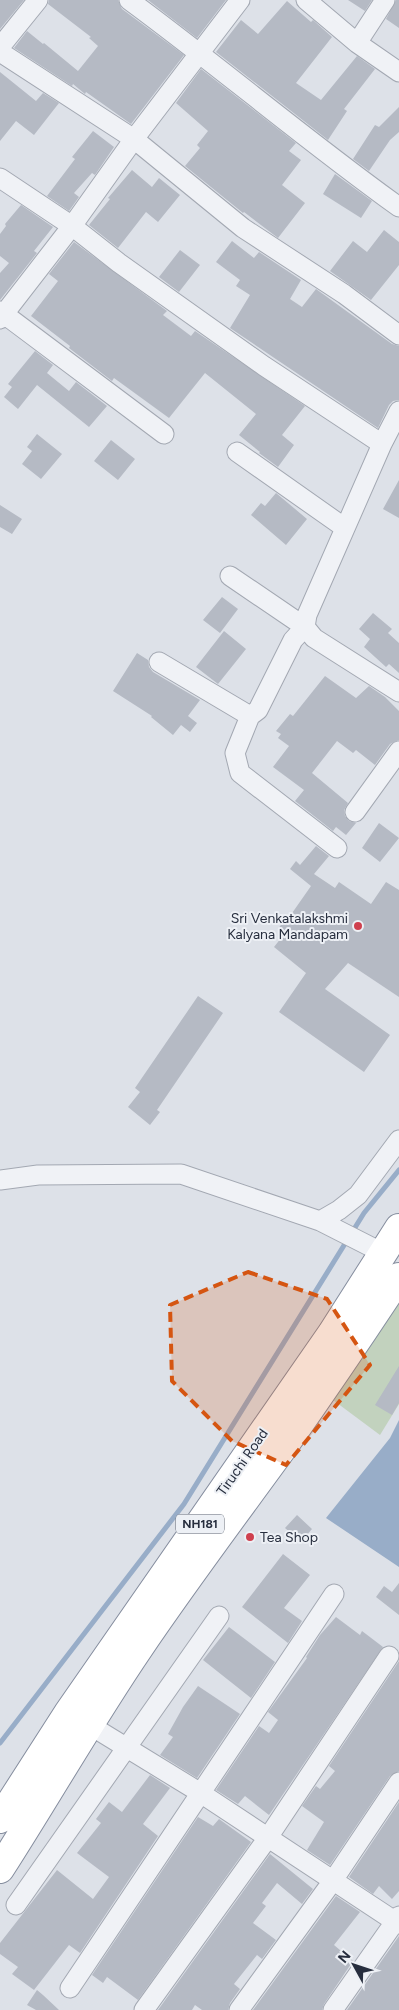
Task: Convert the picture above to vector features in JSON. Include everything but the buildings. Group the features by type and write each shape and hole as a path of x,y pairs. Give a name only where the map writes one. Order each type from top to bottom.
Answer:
{"highway":[{"name":"Tiruchi Road","path":"0,1819 68,1713 332,1333 399,1228"},
{"name":"NH181","path":"0,1869 34,1816 88,1724 211,1544 348,1356 399,1277"}],"street":[{"path":"0,47 38,0"},
{"path":"129,0 399,207"},
{"path":"164,434 1,315 72,226 134,138 240,0"},
{"path":"306,0 357,43 399,72"},
{"path":"357,43 385,0"},
{"path":"0,52 134,138 243,228 344,294 399,335"},
{"path":"0,178 72,226 119,263 264,366 382,444"},
{"path":"337,848 240,773 235,753 250,716 258,710 292,640 305,628 307,615 382,444 399,411"},
{"path":"237,452 345,528"},
{"path":"230,576 305,628 314,638 399,692"},
{"path":"159,662 250,716"},
{"path":"355,812 399,751"},
{"path":"320,1221 339,1210 358,1195 399,1140"},
{"path":"0,1180 38,1175 180,1174 320,1221 383,1253"},
{"path":"70,1988 199,1792 334,1594"},
{"path":"16,1904 219,1616"},
{"path":"144,2010 267,1838 390,1656"},
{"path":"88,1724 199,1792 332,1882 398,1921 333,2010"},
{"path":"240,2010 332,1882 399,1782"}],"highlighted area":[{"path":"248,1272 327,1299 370,1365 286,1465 232,1441 172,1381 170,1305"}],"green space":[{"path":"399,1299 399,1404 380,1435 333,1400"}],"water":[{"path":"399,1420 399,1567 326,1518 390,1438"}],"waterway":[{"path":"0,1743 184,1504 364,1213 399,1170"}],"place":[{"name":"Sri Venkatalakshmi Kalyana Mandapam","path":"358,926"},
{"name":"Tea Shop","path":"250,1537"}]}
